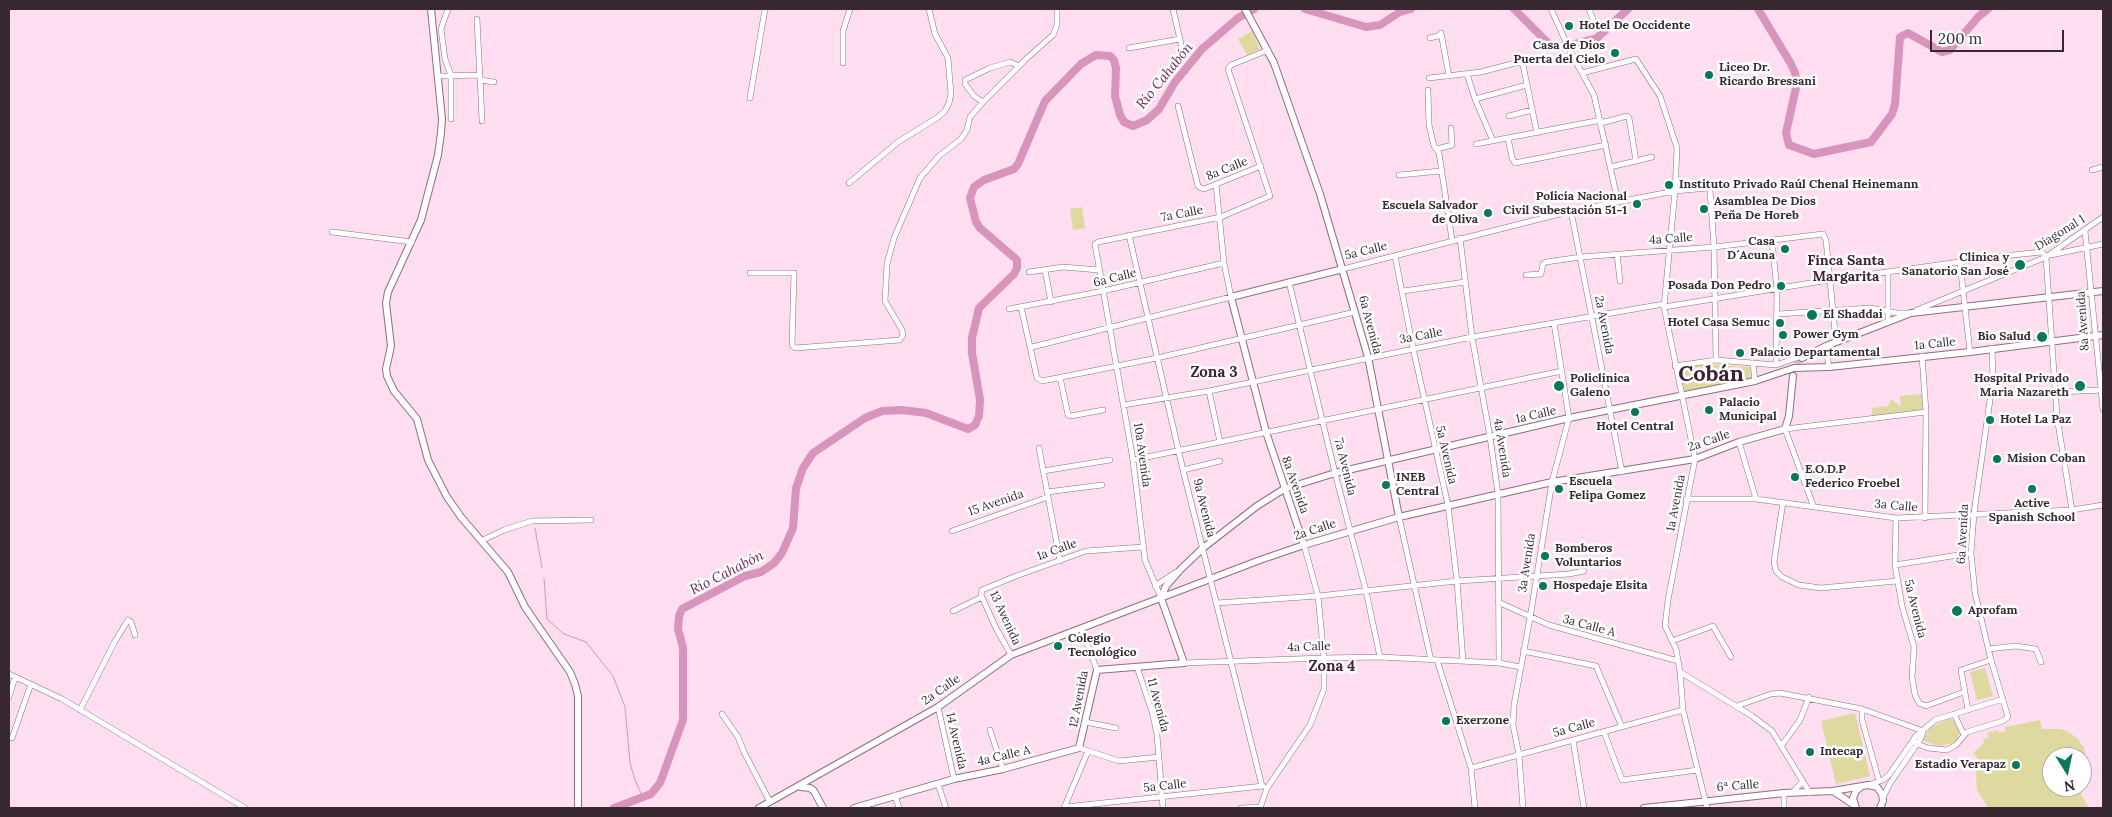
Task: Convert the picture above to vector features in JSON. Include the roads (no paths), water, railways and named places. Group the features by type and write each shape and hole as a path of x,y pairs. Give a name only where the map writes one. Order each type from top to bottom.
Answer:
{"main road":[{"path":"431,9 442,119 438,155 422,220 396,272 386,303 391,346 386,369 387,376 394,392 417,419 428,460 447,497 461,517 483,540 508,572 525,607 570,672 578,696 578,808"},
{"name":"6a Avenida","path":"1245,9 1268,50 1301,138 1356,312 1368,357 1399,517"},
{"name":"5a Calle","path":"1231,297 1342,269"},
{"path":"1911,313 2103,291"},
{"name":"8a Avenida","path":"1231,297 1266,432 1304,545"},
{"name":"Diagonal 1","path":"1811,352 1911,313"},
{"name":"1a Calle","path":"1181,569 1257,506 1284,489 1335,473 1569,418 1755,381 1794,368 1829,367 1970,352 2103,335"},
{"path":"1802,358 1811,352"},
{"path":"1785,429 1793,376"},
{"name":"2a Calle","path":"759,808 800,787 938,707 1012,655 1211,579 1304,545 1399,517 1552,482 1695,459 1739,442 1785,429"},
{"path":"1161,598 1166,586 1181,569"},
{"name":"10a Avenida","path":"1161,598 1184,664"},
{"name":"4a Calle","path":"1097,670 1184,664"},
{"name":"12 Avenida","path":"1080,748 1097,670"},
{"name":"4a Calle A","path":"854,808 954,779 1003,769 1080,748"},
{"path":"1855,807 1854,794 1865,785 1880,790 1882,805"},
{"name":"6ª Calle","path":"1644,808 1706,800 1833,791 1865,785"},
{"path":"800,787 810,788 814,791 823,808"},
{"path":"1833,791 1855,807"}],"street":[{"path":"448,9 441,29 445,59 451,75 451,119"},
{"path":"750,98 765,9"},
{"path":"843,64 843,31 850,9"},
{"path":"849,183 898,142 937,118 945,111 949,103 951,94 948,58 935,34 929,9"},
{"path":"750,273 794,274 792,345 795,348 900,340 903,335 902,330 885,300 887,264 894,238 920,178 939,156 961,139 967,130 970,118 983,102 1053,35 1057,25 1057,9"},
{"path":"1174,9 1184,57"},
{"path":"1550,9 1594,95 1618,202"},
{"path":"1589,9 1594,22"},
{"path":"478,19 482,121"},
{"path":"1430,38 1441,34 1449,76"},
{"path":"1129,48 1180,39"},
{"path":"1261,166 1228,66 1268,50"},
{"name":"1a Avenida","path":"1582,73 1636,59 1660,96 1677,148 1675,191 1664,306 1695,459 1686,499 1665,626 1678,661 1683,710 1707,808"},
{"path":"983,102 969,91 964,84 965,80 990,68 1007,63 1012,62 1020,66"},
{"path":"1429,78 1467,74 1519,62 1523,65 1537,133"},
{"path":"1467,74 1475,99 1493,141"},
{"path":"438,76 480,75 480,80"},
{"path":"480,80 494,82"},
{"path":"1475,99 1527,85"},
{"path":"1428,90 1429,125 1432,143 1437,148 1452,240"},
{"name":"8a Calle","path":"1178,106 1200,188 1216,184 1261,166"},
{"path":"1509,116 1532,110"},
{"path":"1476,144 1628,116 1636,161"},
{"path":"1437,148 1452,145 1451,128"},
{"path":"1508,138 1512,158 1515,162 1606,145"},
{"path":"1610,167 1652,156"},
{"name":"7a Calle","path":"1095,244 1129,235 1221,217 1270,196 1261,166"},
{"path":"2092,170 2103,167"},
{"path":"1399,175 1441,171"},
{"name":"8a Avenida","path":"1216,184 1221,217 1224,263 1231,297"},
{"name":"5a Calle","path":"1342,269 1571,211 1675,191 1708,188 1710,190 1714,247"},
{"name":"2a Avenida","path":"1571,211 1622,472"},
{"name":"Diagonal 1","path":"1911,313 2046,257 2103,217"},
{"name":"8a Avenida","path":"2085,231 2103,409"},
{"path":"332,232 412,242"},
{"name":"4a Calle","path":"1526,275 1541,274 1541,263 1581,257 1714,247 1823,234 1825,236 1829,280"},
{"name":"9a Avenida","path":"1129,235 1183,470 1264,787"},
{"name":"4a Avenida","path":"1460,238 1472,336 1498,494 1499,663"},
{"path":"1675,366 1716,360 1776,365 1778,314 1772,241"},
{"name":"10a Avenida","path":"1095,244 1133,460 1142,546 1145,560 1161,598"},
{"name":"3a Calle","path":"1123,405 1209,391 1472,336 1592,316 1777,290 1829,280 2042,252 2046,257 2103,244"},
{"path":"1714,247 1716,360"},
{"path":"1617,254 1620,281"},
{"name":"5a Avenida","path":"1395,256 1434,449 1448,506 1457,581 1463,661"},
{"path":"2046,257 2055,393 2072,510"},
{"name":"6a Calle","path":"1009,309 1103,292 1224,263"},
{"path":"1960,263 1970,352"},
{"path":"1029,272 1063,267 1099,270"},
{"path":"1045,270 1051,302"},
{"path":"1888,273 1888,322"},
{"path":"1829,280 1836,342"},
{"name":"7a Avenida","path":"1288,282 1366,591 1380,658"},
{"path":"1403,291 1465,282"},
{"name":"5a Calle","path":"1032,348 1231,297"},
{"path":"1021,307 1032,348 1037,378 1042,381 1157,358 1356,312"},
{"path":"1778,314 1870,308 1898,313 1911,313"},
{"name":"3a Avenida","path":"1523,808 1519,755 1513,725 1514,705 1552,482 1569,418 1554,323"},
{"path":"1826,346 1829,367"},
{"name":"6a Avenida","path":"1964,735 1969,731 2004,721 2008,717 1988,649 1976,592 1971,554 1974,513 1994,371 1992,348"},
{"name":"Diagonal 1","path":"1776,365 1811,352"},
{"path":"1922,356 1926,412 1925,518"},
{"path":"1753,363 1755,381"},
{"path":"1133,460 1562,371"},
{"path":"1060,376 1068,415 1103,410"},
{"path":"1991,395 2102,390"},
{"path":"1209,391 1220,442"},
{"name":"2a Calle","path":"1785,429 1926,412"},
{"path":"1785,429 1813,505"},
{"path":"1739,442 1756,499"},
{"path":"1039,448 1060,561"},
{"path":"1043,471 1110,460"},
{"path":"1183,470 1220,461"},
{"name":"15 Avenida","path":"952,531 1048,494 1102,484"},
{"name":"3a Calle","path":"1686,499 1756,499 1813,505 1896,518 2072,510 2103,504"},
{"path":"1783,502 1774,562 1776,571 1782,577 1799,586 1811,588 1846,587 1897,581"},
{"name":"6a Avenida","path":"1399,517 1431,660"},
{"name":"5a Avenida","path":"1896,518 1895,565 1905,617 1913,642 1912,683 1914,695 1919,703 1929,705 1964,692"},
{"path":"483,540 504,530 532,521 591,520"},
{"name":"8a Avenida","path":"1261,807 1264,787 1310,726 1324,689 1324,658 1318,596 1304,545"},
{"name":"1a Calle","path":"953,611 1016,576 1086,551 1142,546"},
{"path":"1895,565 1971,554"},
{"name":"1a Calle","path":"1155,586 1181,569"},
{"path":"1217,603 1318,596 1457,581 1569,574 1584,571"},
{"name":"13 Avenida","path":"982,594 996,628 1012,655"},
{"name":"3a Calle A","path":"1498,602 1530,618 1678,661"},
{"path":"80,710 126,622 130,621 135,636"},
{"path":"1672,641 1713,626 1731,657"},
{"name":"12 Avenida","path":"1081,628 1097,670"},
{"path":"1988,649 2016,646 2036,649 2040,662"},
{"path":"1523,651 1597,667 1622,727"},
{"name":"4a Calle","path":"1184,664 1324,658 1380,658 1499,663 1521,667"},
{"path":"1437,660 1471,768 1475,808"},
{"path":"1968,710 1962,670 1991,660"},
{"name":"11 Avenida","path":"1137,667 1153,716 1159,757 1162,808"},
{"path":"1680,672 1737,706 1772,731 1810,793"},
{"path":"9,674 80,710 246,808"},
{"path":"9,697 15,677"},
{"path":"12,738 31,684"},
{"path":"1737,706 1771,694 1780,693 1862,710 1923,731"},
{"path":"1782,745 1800,720 1809,698"},
{"path":"1865,785 1879,781 1892,772 1923,731 1935,720 2002,699"},
{"name":"14 Avenida","path":"938,707 954,779"},
{"name":"5a Calle","path":"1471,768 1683,710"},
{"path":"1862,710 1862,720 1879,781"},
{"path":"722,714 738,737 770,802"},
{"path":"1914,743 1928,748 1947,750 1956,745 1964,735 1954,714"},
{"path":"1085,722 1116,728"},
{"path":"990,730 1003,769"},
{"path":"1604,732 1622,780 1698,770"},
{"path":"1573,740 1584,808"},
{"path":"1882,805 1889,785 1914,743"},
{"path":"1080,748 1119,762 1159,757"},
{"path":"1064,808 1088,751"},
{"path":"1784,808 1788,793 1803,781"},
{"path":"938,784 946,808"},
{"name":"5a Calle","path":"1064,808 1264,787"},
{"path":"895,795 899,808"},
{"path":"1241,808 1261,807"}],"waterway":[{"name":"Río Cahabón","path":"614,808 651,794 660,783 683,720 683,648 678,629 679,616 682,609 745,576 761,572 774,563 782,553 793,528 796,488 803,468 813,453 865,418 882,411 902,410 926,413 968,429 975,425 979,416 980,400 972,353 972,338 979,308 1014,274 1017,268 1017,260 980,228 976,222 970,198 974,187 984,180 1014,169 1018,164 1045,101 1081,64 1096,55 1110,56 1114,60 1116,68 1115,96 1120,115 1124,122 1133,126 1147,120 1159,109 1175,82 1202,49 1238,18 1254,9"},
{"name":"Río Cahabón","path":"1305,9 1366,27 1380,25 1400,12 1411,9"},
{"name":"Río Cahabón","path":"1514,9 1549,44 1563,47 1597,38 1628,9"},
{"name":"Río Cahabón","path":"1758,9 1795,73 1797,83 1786,133 1789,145 1814,154 1871,142 1892,114 1895,104 1900,37 1908,33 1942,52 1950,50 1979,16 1988,9"},
{"path":"535,528 542,568"},
{"path":"544,578 547,619 564,634 586,642 613,676 625,707 630,763 643,798"}],"tunnel":[{"path":"1793,372 1796,363 1802,358"}],"place":[{"name":"Hotel De Occidente","path":"1569,26"},
{"name":"Casa de Dios Puerta del Cielo","path":"1615,53"},
{"name":"Liceo Dr. Ricardo Bressani","path":"1709,75"},
{"name":"Instituto Privado Raúl Chenal Heinemann","path":"1669,185"},
{"name":"Policía Nacional Civil Subestación 51-1","path":"1637,204"},
{"name":"Asamblea De Dios Peña De Horeb","path":"1704,209"},
{"name":"Escuela Salvador de Oliva","path":"1488,213"},
{"name":"Casa D´Acuna","path":"1785,249"},
{"name":"Clínica y Sanatorio San José","path":"2020,265"},
{"name":"Posada Don Pedro","path":"1781,286"},
{"name":"El Shaddai","path":"1812,315"},
{"name":"Hotel Casa Semuc","path":"1780,323"},
{"name":"Power Gym","path":"1783,335"},
{"name":"Bio Salud","path":"2042,337"},
{"name":"Palacio Departamental","path":"1740,353"},
{"name":"Policlínica Galeno","path":"1559,386"},
{"name":"Hospital Privado Maria Nazareth","path":"2080,386"},
{"name":"Palacio Municipal","path":"1709,410"},
{"name":"Hotel Central","path":"1635,412"},
{"name":"Hotel La Paz","path":"1990,420"},
{"name":"Mision Coban","path":"1997,459"},
{"name":"E.O.D.P Federico Froebel","path":"1795,477"},
{"name":"INEB Central","path":"1386,485"},
{"name":"Escuela Felipa Gomez","path":"1559,489"},
{"name":"Active Spanish School","path":"2032,489"},
{"name":"Bomberos Voluntarios","path":"1545,556"},
{"name":"Hospedaje Elsita","path":"1543,586"},
{"name":"Aprofam","path":"1957,611"},
{"name":"Colegio Tecnológico","path":"1058,646"},
{"name":"Exerzone","path":"1446,721"},
{"name":"Intecap","path":"1810,752"},
{"name":"Estadio Verapaz","path":"2016,765"}],"district":[{"name":"Finca Santa Margarita","path":"1846,270"},
{"name":"Zona 3","path":"1214,373"},
{"name":"Cobán","path":"1711,375"},
{"name":"Zona 4","path":"1332,667"}]}
